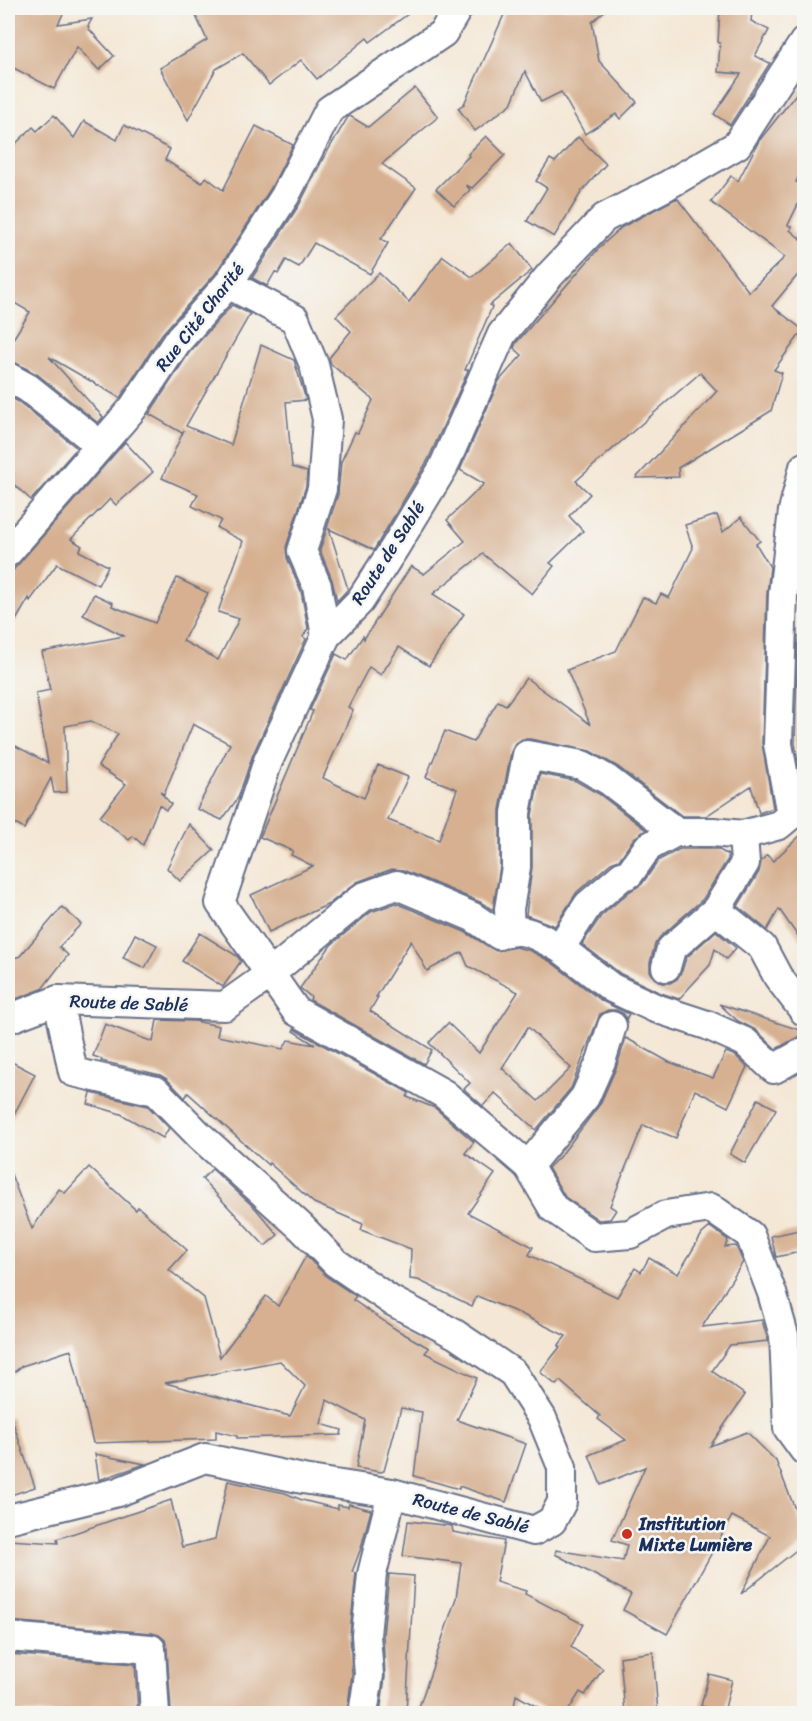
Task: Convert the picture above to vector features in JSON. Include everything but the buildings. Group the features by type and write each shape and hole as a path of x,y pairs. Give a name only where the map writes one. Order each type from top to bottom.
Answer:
{"street":[{"name":"Rue Cité Charité","path":"8,552 134,408 176,343 228,284 285,196 329,110 443,33 458,8"},
{"name":"Route de Sablé","path":"8,1519 118,1492 205,1458 303,1479 392,1493 534,1531 552,1521 562,1503 562,1467 542,1418 513,1373 455,1334 392,1301 336,1263 301,1227 200,1136 156,1091 73,1072 58,1000 225,1006 270,974 220,903 268,761 326,636 360,601 443,468 502,334 604,218 737,145 804,42"},
{"path":"228,284 295,319 314,365 327,420 322,489 302,551 317,586 326,636"},
{"path":"8,377 28,388 100,445"},
{"path":"560,948 588,905 621,876 629,873 648,847 676,832 743,835 798,817 778,744 783,605 793,511 804,467"},
{"path":"510,930 509,909 516,867 516,813 528,755 582,765 616,786 676,832"},
{"path":"666,967 671,949 716,910 745,863 743,835"},
{"path":"804,1052 774,1069 745,1042 707,1025 655,1008 612,988 560,948 526,930 510,930 499,935 473,917 397,885 363,897 270,974 296,1011 444,1094 528,1166 553,1208 594,1237 630,1234 666,1215 711,1208 750,1235 772,1293 784,1335 789,1428 804,1450"},
{"path":"716,910 762,947 778,977 804,1011"},
{"path":"8,1019 58,1000"},
{"path":"528,1166 585,1097 601,1061 612,1026"},
{"path":"363,1713 369,1675 366,1635 372,1574 392,1493"},
{"path":"8,1637 152,1649 155,1713"}],"place":[{"name":"Institution Mixte Lumière","path":"627,1534"}]}
